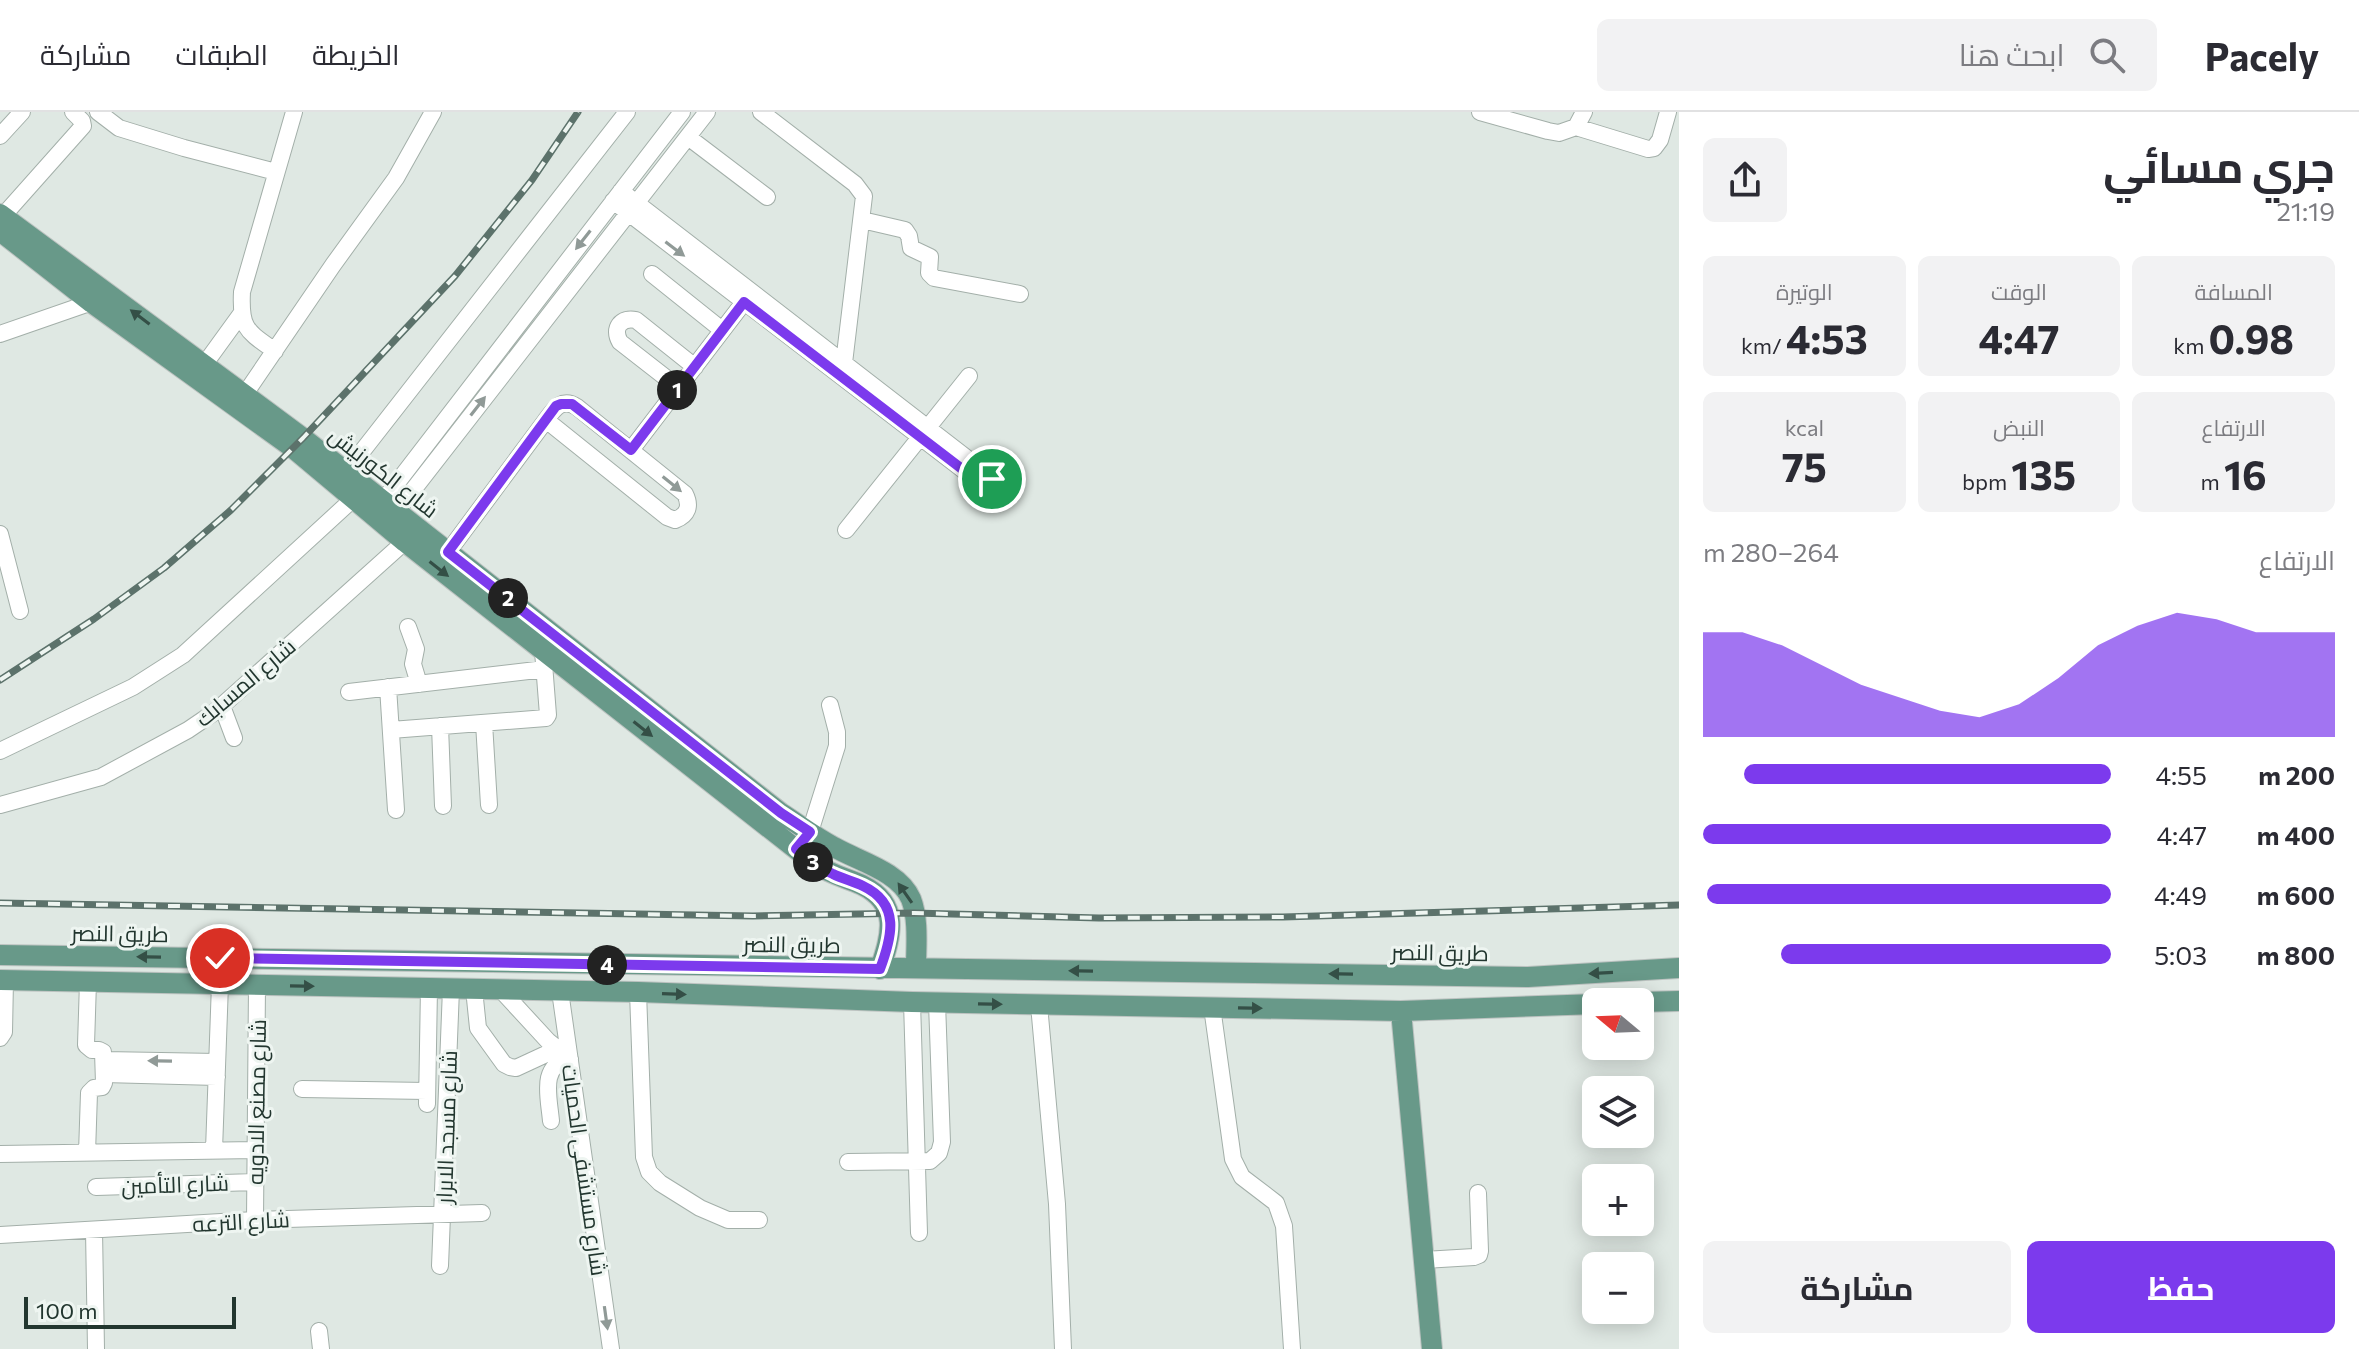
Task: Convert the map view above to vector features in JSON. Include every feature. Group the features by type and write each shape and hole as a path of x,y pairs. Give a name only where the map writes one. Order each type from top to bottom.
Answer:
{"main road":[{"name":"شارع الكورنيش","path":"1,220 101,299 346,472 389,506 411,535 544,660 824,870 868,888 881,900 892,924 880,969"},
{"name":"شارع الكورنيش","path":"241,400 353,499 411,535 448,552 781,813 832,846 880,870 906,890 914,908 916,968"},
{"path":"796,849 810,832"},
{"name":"طريق النصر","path":"0,955 1528,977 1679,968"},
{"path":"2,980 1401,1011 1582,1005"},
{"path":"1654,1002 1679,1001"},
{"path":"1401,1011 1432,1349"}],"street":[{"path":"1,134 21,112"},
{"path":"1,220 83,126 73,112"},
{"path":"98,112 119,128 276,172"},
{"path":"275,351 248,332 241,314 242,292 294,112"},
{"path":"241,400 396,178 433,112"},
{"path":"346,472 627,112"},
{"path":"389,506 431,438 682,112"},
{"path":"389,506 445,449 707,112"},
{"path":"761,112 855,184 864,196 835,362"},
{"path":"1480,112 1559,133 1576,127 1648,149 1654,148 1660,140 1668,112"},
{"path":"1576,127 1584,112"},
{"path":"688,137 767,197"},
{"path":"617,196 924,432"},
{"path":"862,220 905,230 911,248 930,257 931,276 1020,294"},
{"path":"652,274 722,330"},
{"path":"607,470 679,388 745,297"},
{"path":"0,334 101,299"},
{"path":"200,371 241,314"},
{"path":"679,388 620,342 616,335 621,321 629,318 636,320 695,367"},
{"path":"491,360 506,371"},
{"path":"846,530 969,376"},
{"path":"448,552 556,406 561,404 572,404 685,494 689,501 688,510 683,517 675,520 667,517 546,420"},
{"path":"431,438 445,449"},
{"path":"627,485 645,462"},
{"path":"0,751 133,687 183,655 353,499"},
{"path":"0,534 20,611"},
{"name":"شارع المسابك","path":"0,805 101,777 188,730 222,706 411,535"},
{"path":"408,627 416,649 413,664 419,684"},
{"path":"349,692 419,684 544,660 548,717 391,730"},
{"path":"388,687 396,810"},
{"path":"810,832 837,746 830,705"},
{"path":"222,706 234,738"},
{"path":"484,723 489,805"},
{"path":"440,726 443,806"},
{"path":"0,1038 4,1032 2,980"},
{"path":"87,1153 88,1096 91,1090 103,1085 104,1067 102,1051 92,1050 86,1045 88,982"},
{"path":"214,1150 220,984"},
{"name":"شارع مصنع الادويه","path":"255,1220 257,985"},
{"path":"302,1089 427,1098 429,988"},
{"name":"شارع مسجد الابرار","path":"440,1266 451,989"},
{"path":"474,989 478,1028 504,1064 516,1068 565,1055"},
{"path":"501,990 565,1055"},
{"name":"شارع مستشفى الحميات","path":"560,991 565,1055 611,1349"},
{"path":"638,992 644,1157 649,1172 660,1183 714,1215 728,1220 759,1220"},
{"path":"912,1002 919,1233"},
{"path":"848,1162 930,1161 939,1153 942,1142 937,1003"},
{"path":"1039,1005 1057,1204 1063,1349"},
{"path":"1212,1007 1233,1159 1242,1177 1276,1203 1284,1226 1292,1349"},
{"path":"551,1121 548,1077 565,1055"},
{"path":"104,1067 217,1069"},
{"path":"0,1154 255,1150"},
{"name":"شارع التأمين","path":"96,1187 255,1182"},
{"path":"1424,1260 1479,1255 1478,1193"},
{"name":"شارع الترعه","path":"0,1235 255,1220 482,1213"},
{"path":"94,1230 96,1349"},
{"path":"319,1331 321,1349"}],"railway":[{"path":"0,680 94,619 164,568 231,510 455,276 532,180 578,112"},
{"path":"0,903 753,916 914,913 1099,918 1283,917 1679,905"}],"route":[{"path":"220,958 880,969 892,924 875,893 833,875 796,849 810,832 781,813 448,552 556,406 572,404 631,450 744,302 983,485 992,483 992,479"}]}
